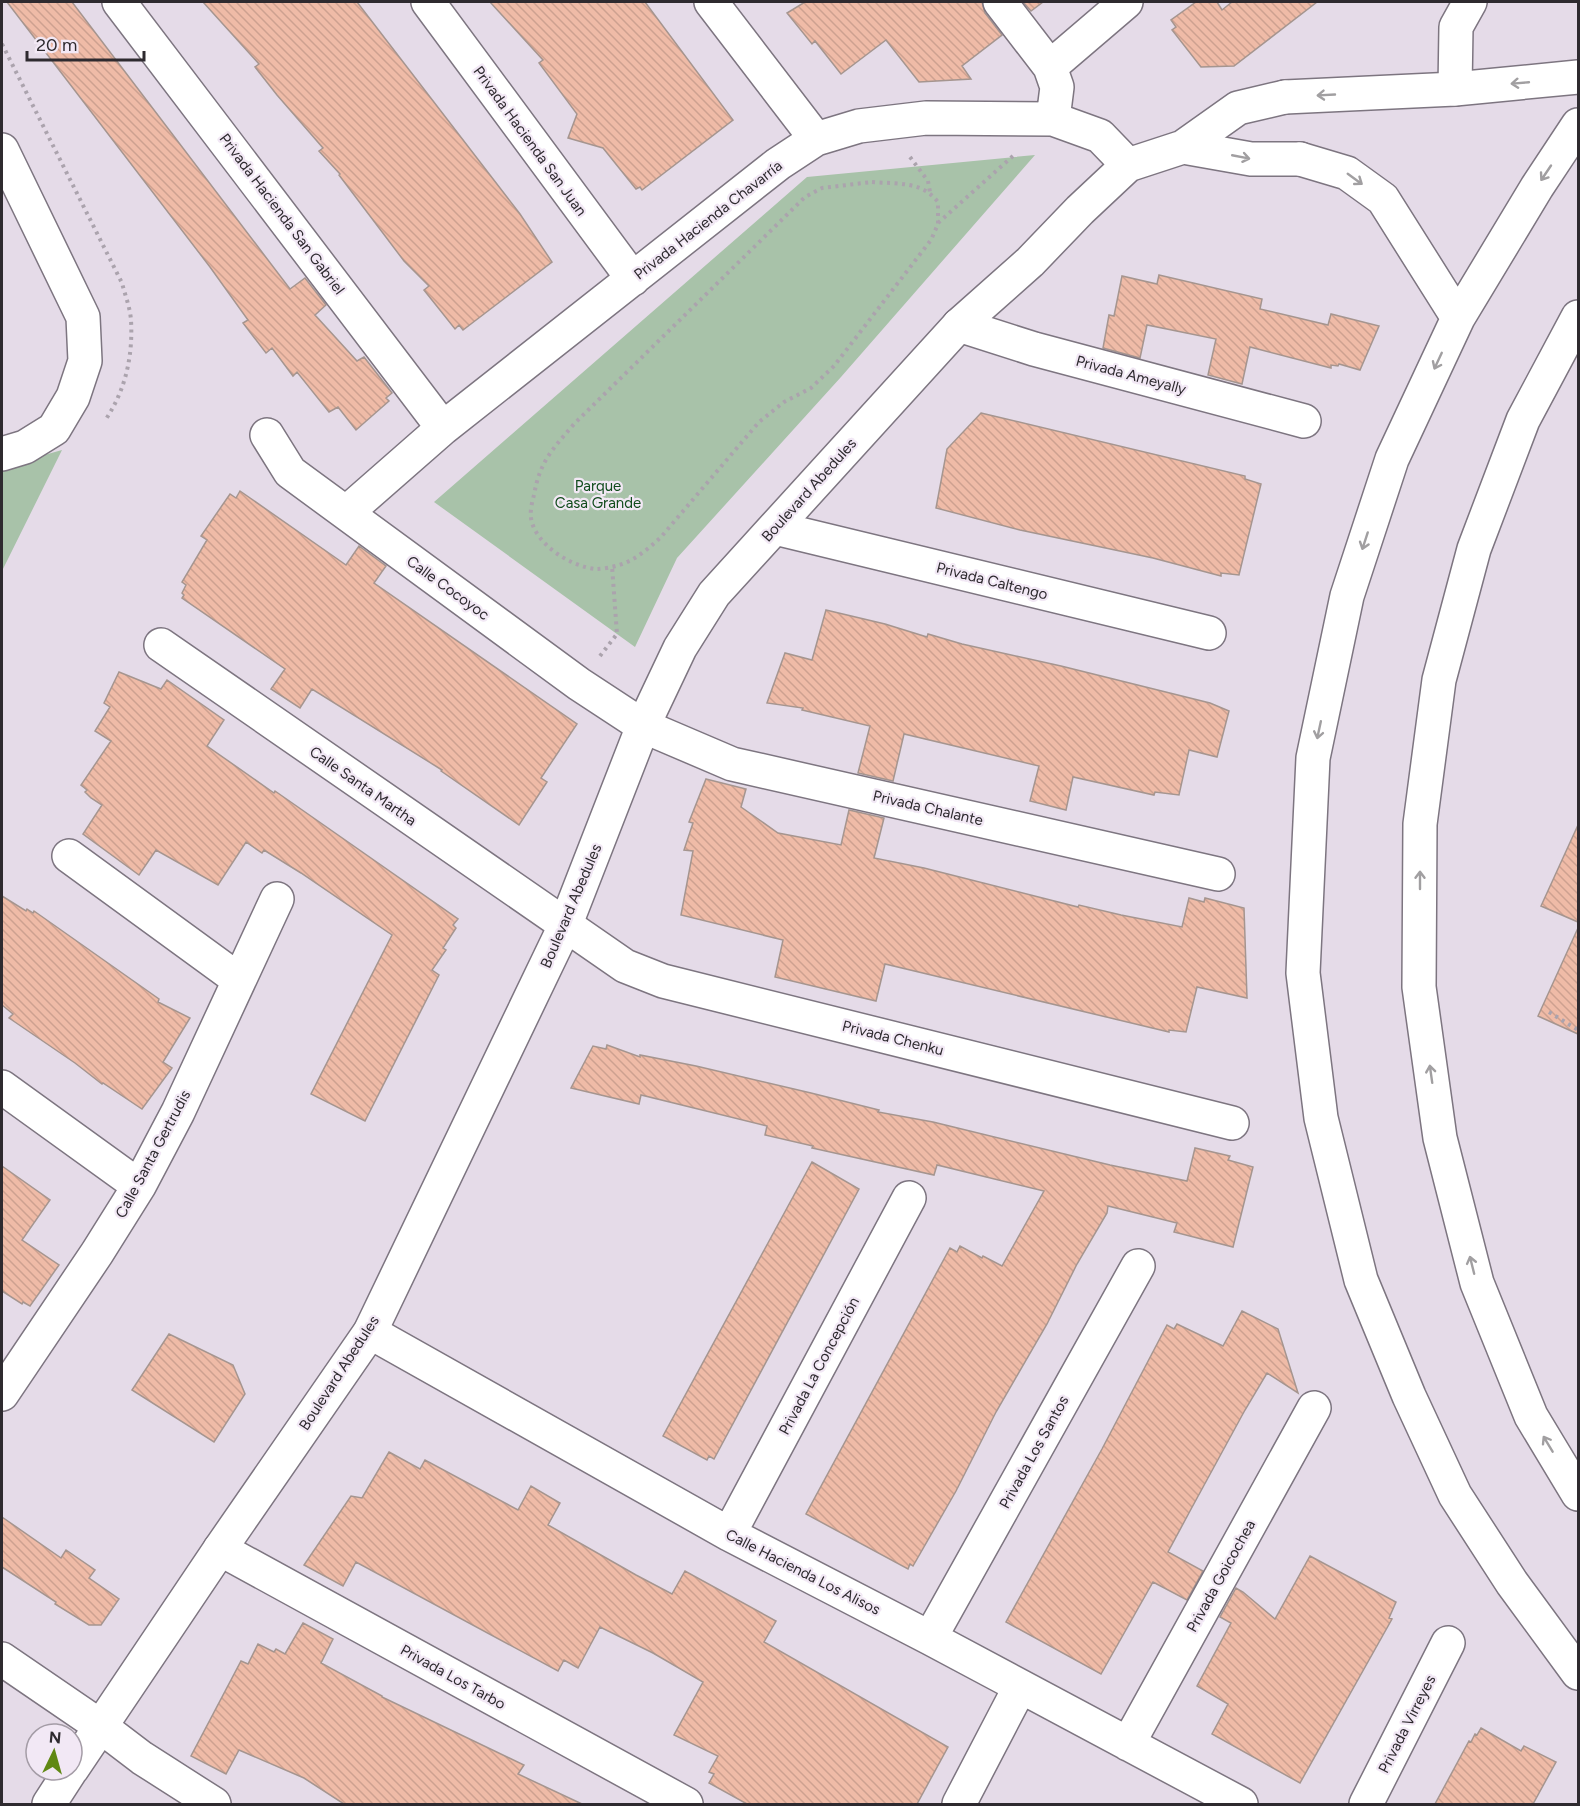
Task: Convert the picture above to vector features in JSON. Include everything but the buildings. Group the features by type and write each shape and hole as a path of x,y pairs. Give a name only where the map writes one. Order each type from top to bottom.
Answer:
{"street":[{"name":"Privada Hacienda San Gabriel","path":"119,2 443,428"},
{"name":"Privada Hacienda San Juan","path":"428,2 633,279"},
{"path":"711,2 816,139"},
{"path":"1000,2 1050,67 1057,87 1053,119"},
{"path":"1050,67 1126,2"},
{"path":"1455,89 1456,27 1470,2"},
{"name":"Boulevard Abedules","path":"84,1751 370,1332 565,926 643,726 680,648 714,594 959,325 1030,262 1128,165 1183,147 1239,108 1285,97 1455,89 1578,77"},
{"name":"Privada Hacienda Chavarría","path":"346,513 443,428 778,164 816,139 858,126 926,118 1053,119 1100,136 1128,165"},
{"path":"1578,125 1537,187 1458,318 1392,459 1347,596 1313,758 1304,973 1321,1118 1361,1280 1409,1396 1455,1495 1512,1583 1578,1672"},
{"name":"Boulevard Abedules","path":"1183,147 1251,159 1300,159 1347,173 1383,199 1458,318"},
{"path":"2,150 15,205 83,317 85,361 72,397 54,429 24,447 2,454"},
{"path":"1578,317 1519,431 1474,549 1439,680 1420,824 1419,987 1440,1138 1477,1283 1531,1416 1578,1494"},
{"name":"Privada Ameyally","path":"959,325 1034,350 1304,421"},
{"name":"Calle Cocoyoc","path":"267,435 290,472 579,684 643,726"},
{"name":"Privada Caltengo","path":"775,528 1209,633"},
{"name":"Calle Santa Martha","path":"160,645 565,926"},
{"name":"Privada Chalante","path":"643,726 732,764 1218,874"},
{"path":"69,856 239,980"},
{"name":"Calle Santa Gertrudis","path":"5,1381 139,1186 178,1112 277,899"},
{"name":"Privada Chenku","path":"565,926 625,966 663,981 1232,1124"},
{"path":"2,1087 139,1186"},
{"name":"Privada La Concepción","path":"729,1534 909,1198"},
{"name":"Privada Los Santos","path":"930,1638 1138,1266"},
{"name":"Calle Hacienda Los Alisos","path":"370,1332 729,1534 1241,1804"},
{"name":"Privada Goicochea","path":"1128,1744 1314,1408"},
{"name":"Privada Los Tarbo","path":"220,1549 686,1804"},
{"name":"Privada Virreyes","path":"1366,1804 1448,1643"},
{"path":"2,1659 100,1726 142,1758 214,1804"},
{"path":"959,1804 1020,1687"},
{"name":"Boulevard Abedules","path":"49,1804 63,1782"}],"path":[{"path":"938,224 1053,119"},
{"path":"872,182 920,187 930,192 938,202 938,224 931,240 834,366 811,388 784,402 759,422 661,537 642,553 620,565 597,569 568,561 551,550 537,534 531,518 536,482 545,459 574,424 805,197 822,188 872,182"},
{"path":"579,684 617,634 612,566"},
{"path":"1549,1012 1578,1030"}],"green space":[{"name":"Parque Casa Grande","path":"1035,155 841,377 677,558 635,647 434,502 807,177"},
{"path":"62,450 2,571 2,467"}]}
